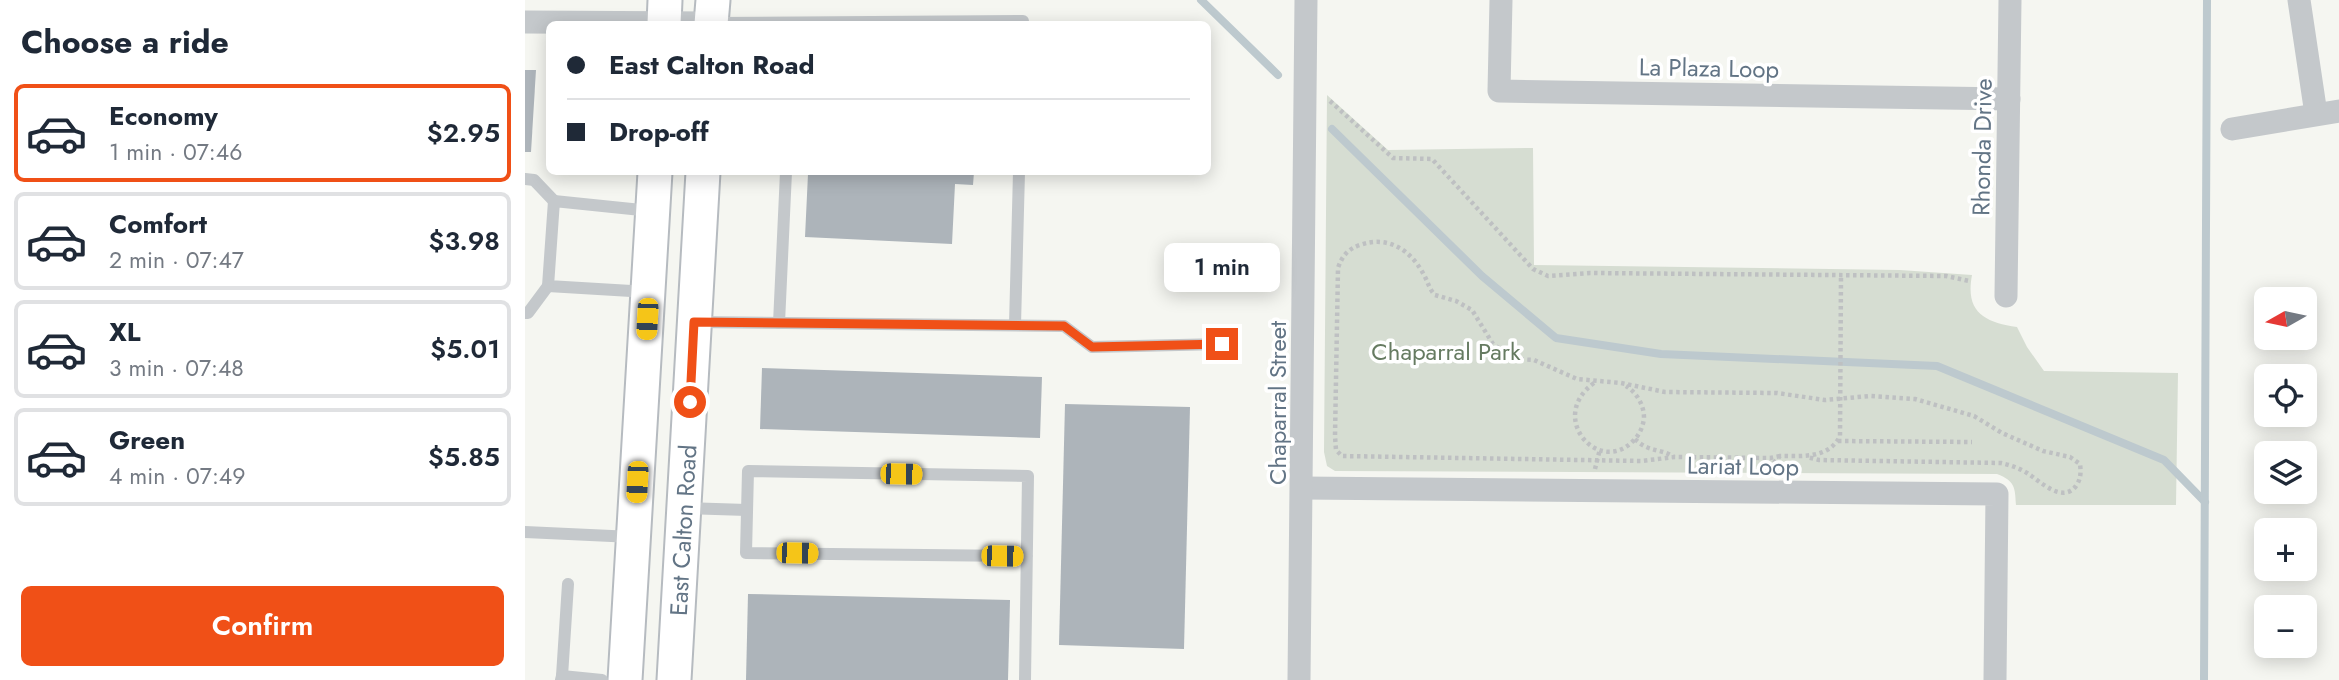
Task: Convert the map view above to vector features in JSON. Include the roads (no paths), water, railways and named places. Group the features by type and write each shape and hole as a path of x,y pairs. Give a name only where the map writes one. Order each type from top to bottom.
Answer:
{"main road":[{"name":"East Calton Road","path":"625,680 655,175"},
{"name":"East Calton Road","path":"674,680 703,175"},
{"path":"647,306 694,322"}],"street":[{"name":"Chaparral Street","path":"1299,680 1306,0"},
{"name":"La Plaza Loop","path":"1501,0 1499,91 2010,99"},
{"name":"Rhonda Drive","path":"2005,296 2010,0"},
{"path":"2299,0 2316,114"},
{"path":"548,21 712,16"},
{"path":"525,22 546,21"},
{"path":"2232,129 2339,111"},
{"name":"Lariat Loop","path":"1302,488 1997,494 1995,680"}],"lane":[{"path":"712,16 769,21"},
{"path":"779,323 786,175"},
{"path":"1015,325 1019,175"},
{"path":"525,179 534,180 554,201 653,212"},
{"path":"525,313 528,313 548,286 554,201"},
{"path":"548,286 647,306"},
{"path":"694,322 1064,326 1092,347 1222,344"},
{"path":"1025,680 1027,556 1028,476 748,471 746,553 1027,556"},
{"path":"684,508 747,510"},
{"path":"525,531 634,537"},
{"path":"568,584 561,678 602,680"}],"waterway":[{"path":"1201,0 1278,75"},
{"path":"2204,680 2207,0"},
{"path":"1332,129 1482,276 1556,338 1661,354 1937,366 2164,460 2205,502"}],"park label":[{"name":"Chaparral Park","path":"1446,351"}]}
